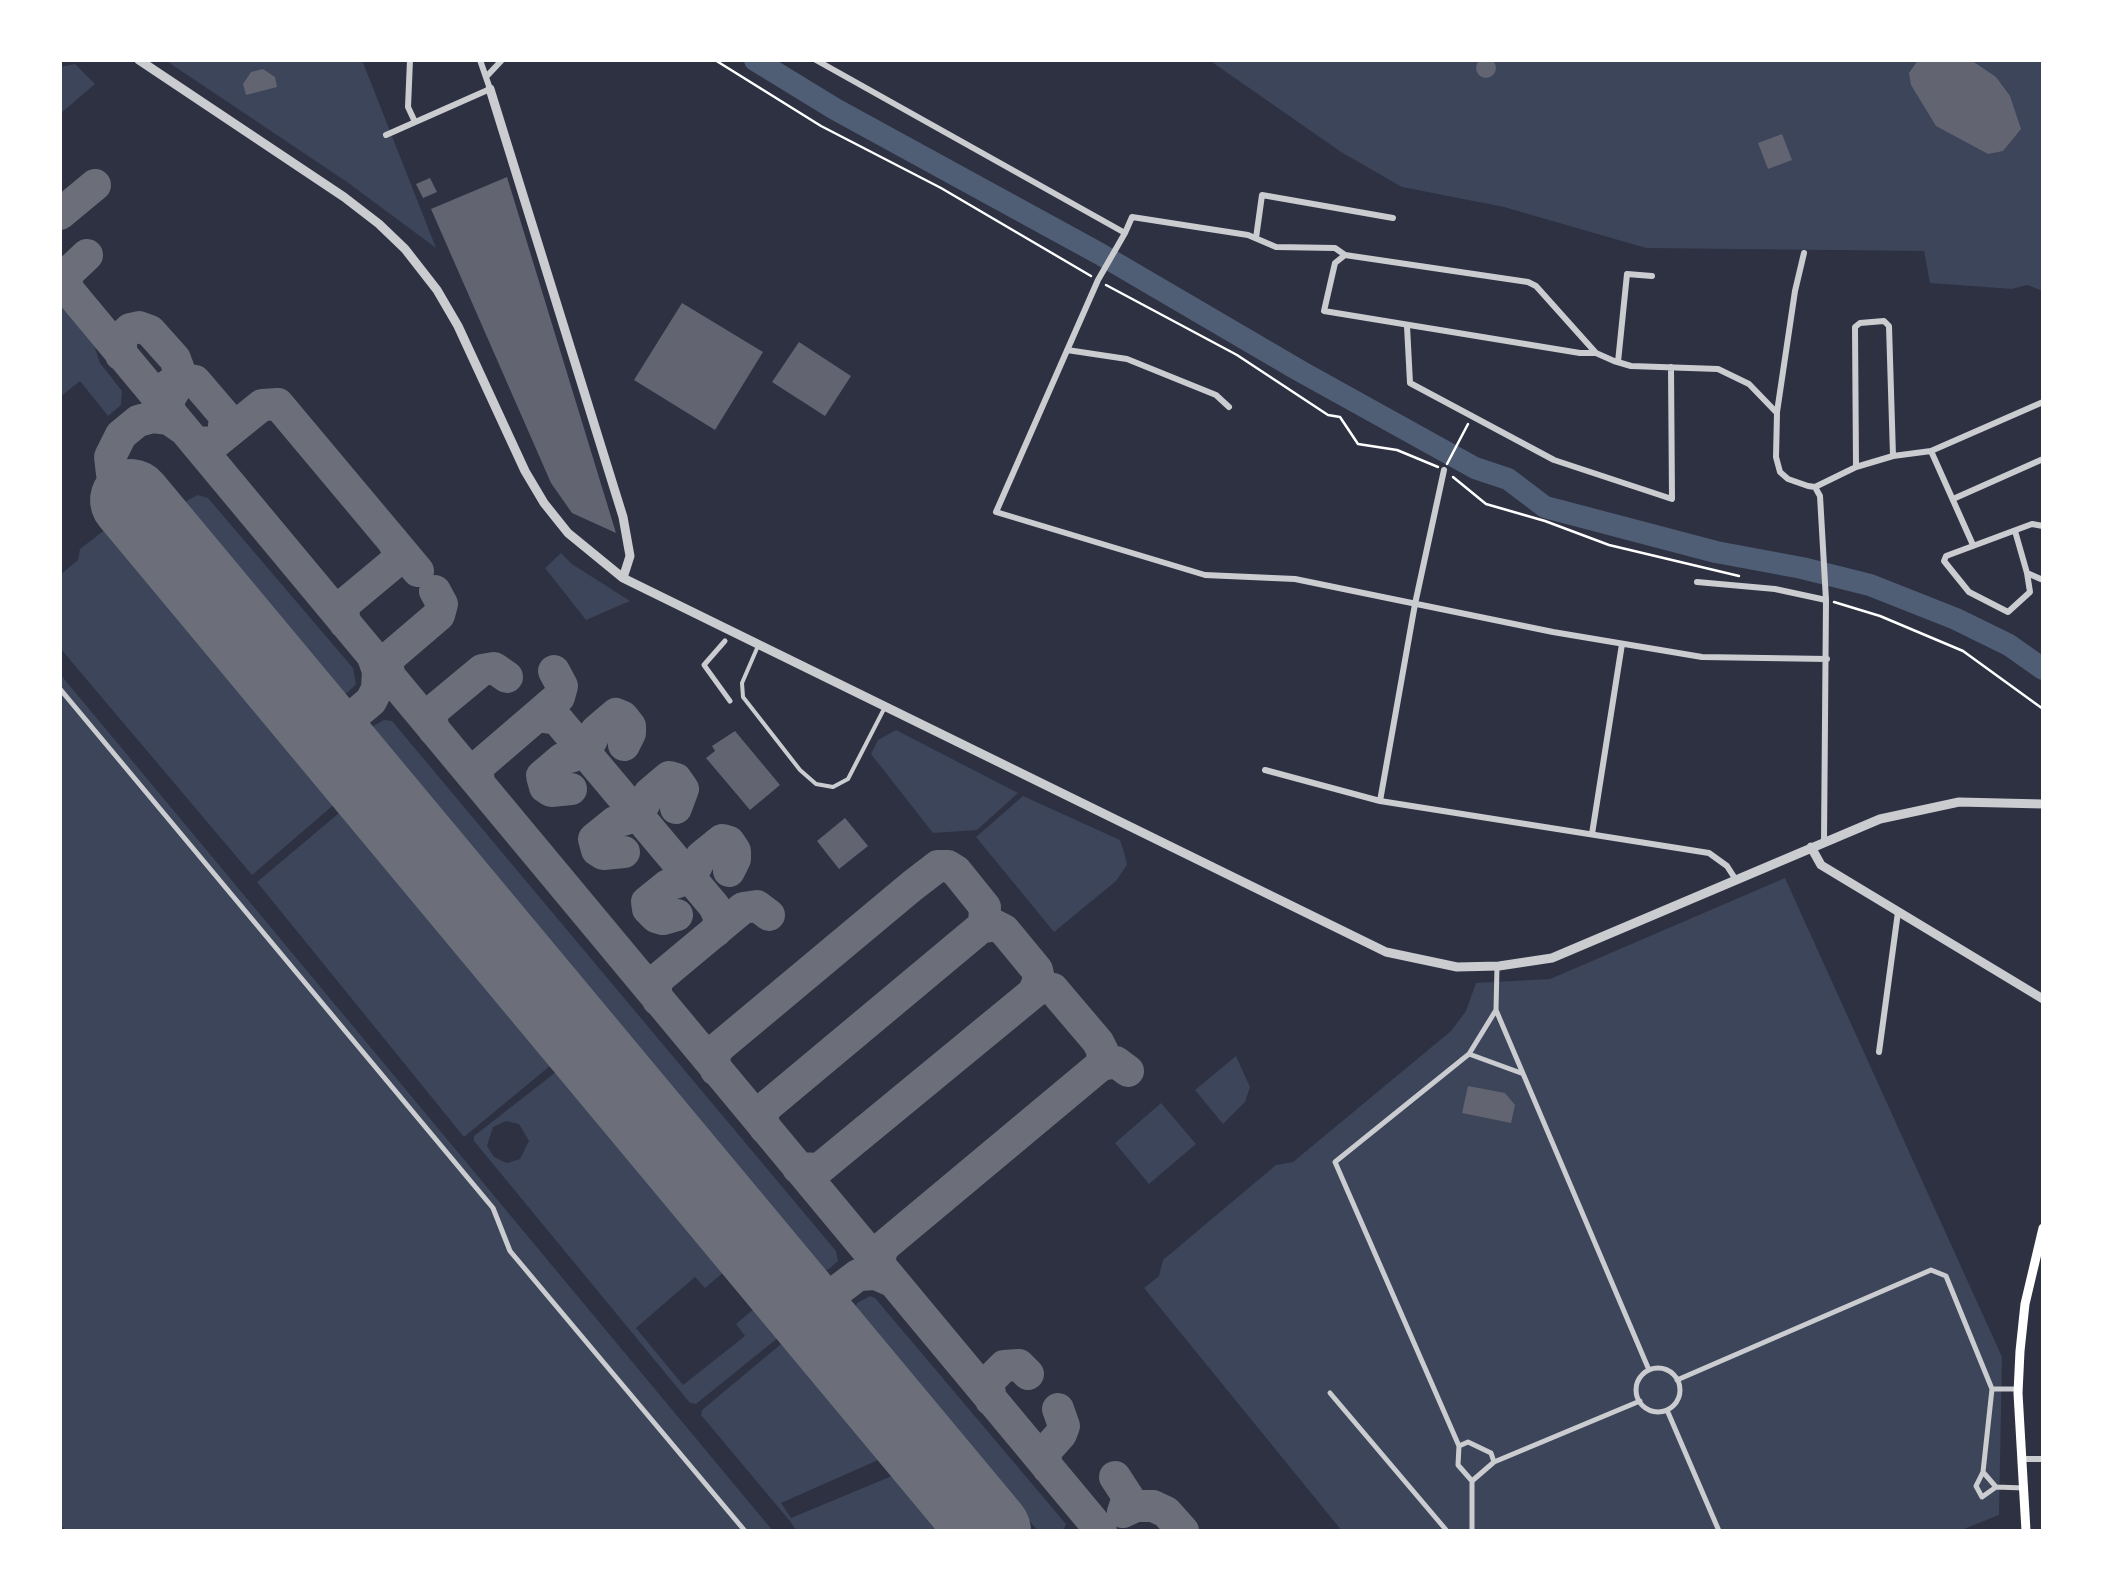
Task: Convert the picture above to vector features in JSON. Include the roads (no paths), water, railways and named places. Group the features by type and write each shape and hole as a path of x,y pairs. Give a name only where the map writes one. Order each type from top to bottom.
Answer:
{"main road":[{"path":"2026,1531 2018,1390 2025,1304 2043,1228"}],"street":[{"path":"139,60 344,198 405,250 437,290 458,326 525,471 544,503 568,533 623,578 1372,946 1428,963 1497,966 1552,958 1880,818 1959,802 2043,804"},
{"path":"410,60 408,107 415,123"},
{"path":"480,60 623,516 630,556 623,578"},
{"path":"486,78 502,60"},
{"path":"816,60 1123,235"},
{"path":"386,135 490,90"},
{"path":"1256,238 1262,195 1394,218"},
{"path":"1777,413 1749,384 1718,370 1631,366 1596,352 1528,282 1344,255 1335,248 1276,247 1256,238 1132,217 1099,278 996,512 1205,575 1295,579 1702,657 1828,660"},
{"path":"1804,253 1777,413 1776,457 1780,472 1788,480 1816,488 1856,467 1893,456 1931,452 2043,402"},
{"path":"1344,255 1335,264 1324,311 1580,353 1596,352"},
{"path":"1618,362 1627,274 1652,276"},
{"path":"1856,467 1854,326 1860,323 1884,321 1889,326 1893,456"},
{"path":"1407,326 1410,383 1554,460 1672,499 1671,367"},
{"path":"1068,350 1127,359 1216,395 1229,406"},
{"path":"1931,452 1972,545"},
{"path":"1953,499 2043,459"},
{"path":"1380,802 1415,604 1445,468"},
{"path":"1816,488 1824,544 1828,660 1824,841"},
{"path":"2015,531 2030,592 2008,612 1970,592 1944,561 1946,556 2032,524 2043,526"},
{"path":"2027,573 2043,580"},
{"path":"1697,582 1775,589 1826,600"},
{"path":"726,641 704,665 730,701"},
{"path":"1592,834 1622,644"},
{"path":"60,689 493,1208 510,1252 744,1531"},
{"path":"1265,770 1380,802 1709,853 1727,866 1736,880"},
{"path":"1811,847 1821,865 2043,999"},
{"path":"1879,1052 1898,912"},
{"path":"1497,966 1496,1010 1649,1370"},
{"path":"1472,1531 1472,1480 1458,1465 1459,1446 1335,1162 1469,1054 1496,1010"},
{"path":"1469,1054 1521,1073"},
{"path":"1678,1380 1931,1270 1946,1276 1992,1389 1983,1472 1976,1486 1982,1496 1996,1487 2024,1488"},
{"path":"1649,1370 1668,1370 1678,1380 1680,1394 1666,1410 1652,1411 1640,1402 1638,1380 1649,1370"},
{"path":"1992,1389 2018,1390"},
{"path":"1330,1393 1446,1531"},
{"path":"1472,1480 1494,1462 1640,1402"},
{"path":"1666,1410 1718,1531"},
{"path":"1459,1446 1468,1442 1491,1453 1494,1462"},
{"path":"2021,1459 2043,1459"},
{"path":"1983,1472 1996,1487"}],"lane":[{"path":"758,646 742,682 743,698 800,770 816,784 834,787 848,778 885,707"}],"waterway":[{"path":"755,60 1300,371 1475,468 1508,479 1545,507 1716,552 1870,585 1956,619 2009,645 2043,669"}]}
